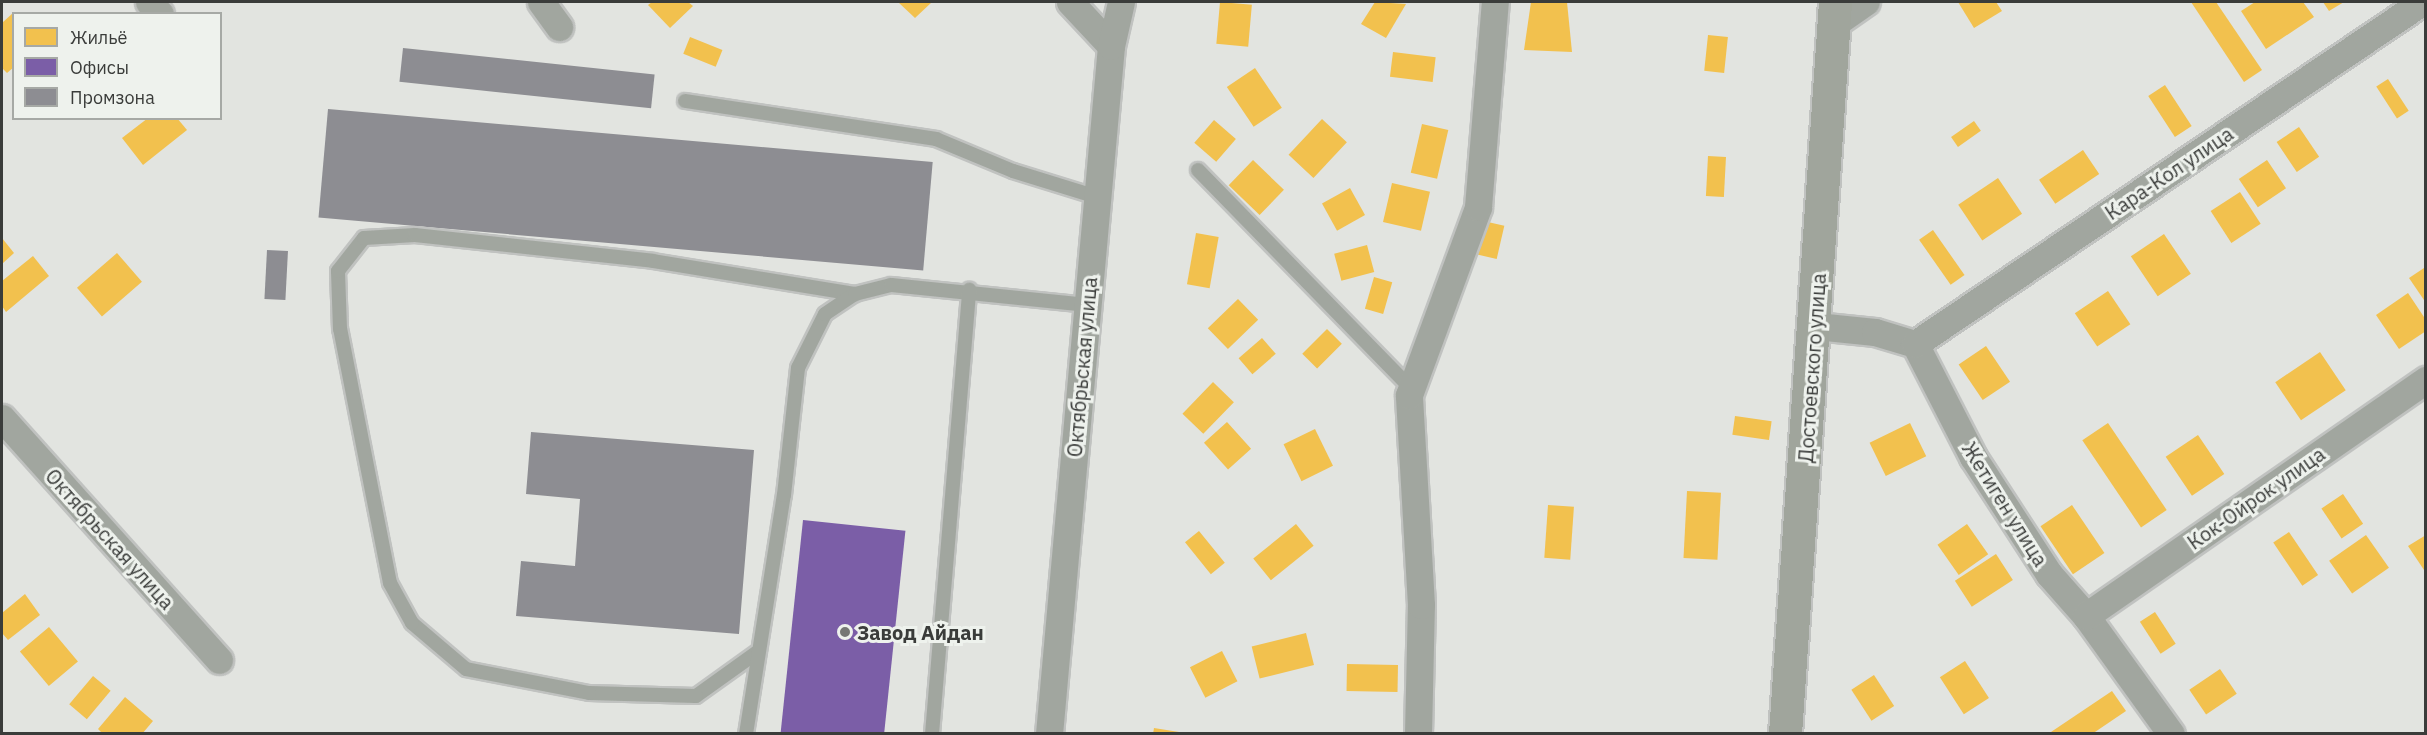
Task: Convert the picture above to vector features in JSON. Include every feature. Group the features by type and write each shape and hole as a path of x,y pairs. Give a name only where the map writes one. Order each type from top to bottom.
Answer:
{"street":[{"path":"541,2 559,27"},
{"path":"1070,2 1111,46"},
{"name":"Октябрьская улица","path":"1049,734 1111,46 1121,2"},
{"path":"1418,734 1421,605 1408,395 1478,207 1495,2"},
{"path":"1834,13 1866,2"},
{"name":"Кара-Кол улица","path":"1915,344 2422,2"},
{"name":"Достоевского улица","path":"1785,734 1816,326 1834,13"},
{"path":"1816,326 1875,332 1915,344"},
{"name":"Жетиген улица","path":"1915,344 1973,457 2049,574 2086,616 2171,734"},
{"name":"Кок-Ойрок улица","path":"2086,616 2426,380"},
{"name":"Октябрьская улица","path":"2,418 219,660"}],"lane":[{"path":"685,101 936,140 1013,171 1098,197"},
{"path":"1198,170 1411,388"},
{"path":"756,653 696,696 590,693 466,669 412,623 390,583 340,329 338,271 364,238 415,236 653,261 855,294"},
{"path":"746,734 756,653 784,495 798,368 825,314 855,294 891,285 969,290 1088,304"},
{"path":"933,734 969,290"}],"building: Жильё":[{"path":"652,2 688,2 693,6 670,28 648,5"},
{"path":"898,2 932,2 915,18"},
{"path":"1220,2 1252,5 1248,47 1216,44"},
{"path":"1375,2 1406,4 1386,38 1361,24"},
{"path":"1531,2 1567,2 1572,52 1524,50"},
{"path":"1958,2 1996,2 2002,11 1974,28"},
{"path":"2191,2 2216,2 2262,70 2244,82"},
{"path":"2255,2 2303,2 2314,17 2266,49 2241,11"},
{"path":"2323,2 2344,2 2329,11"},
{"path":"12,14 12,69 7,73 2,68 2,23"},
{"path":"1708,35 1728,37 1724,73 1704,71"},
{"path":"690,37 722,50 716,67 683,54"},
{"path":"1393,52 1436,57 1433,82 1390,77"},
{"path":"1255,68 1282,108 1254,127 1227,87"},
{"path":"2388,79 2409,111 2397,118 2376,87"},
{"path":"2165,85 2192,126 2175,137 2148,96"},
{"path":"1322,119 1347,142 1313,178 1289,155"},
{"path":"145,120 179,120 187,130 143,165 122,138"},
{"path":"1214,120 1236,139 1216,162 1194,143"},
{"path":"1974,121 1981,131 1958,147 1951,137"},
{"path":"1422,124 1448,130 1437,179 1411,173"},
{"path":"2299,127 2319,157 2297,172 2277,142"},
{"path":"2083,150 2099,174 2055,204 2039,180"},
{"path":"1708,156 1726,157 1724,197 1706,196"},
{"path":"1253,160 1284,190 1260,215 1229,185"},
{"path":"2267,160 2286,188 2258,207 2239,179"},
{"path":"1998,178 2022,214 1982,240 1958,205"},
{"path":"1392,183 1430,192 1421,231 1383,222"},
{"path":"1350,188 1365,215 1337,231 1322,204"},
{"path":"2240,192 2261,224 2231,243 2211,211"},
{"path":"1479,220 1504,226 1497,259 1471,253"},
{"path":"1933,230 1965,275 1951,285 1919,240"},
{"path":"1196,233 1219,237 1210,288 1187,284"},
{"path":"2164,234 2191,274 2158,296 2131,256"},
{"path":"2,238 14,253 2,264"},
{"path":"1367,245 1374,272 1341,281 1334,254"},
{"path":"117,253 142,282 102,316 77,288"},
{"path":"33,256 49,276 6,312 2,306 2,281"},
{"path":"2424,268 2426,270 2426,303 2409,278"},
{"path":"1374,277 1392,282 1383,314 1365,309"},
{"path":"2108,291 2130,324 2097,347 2075,313"},
{"path":"2408,293 2426,320 2426,331 2399,349 2376,315"},
{"path":"1238,299 1258,320 1228,349 1208,328"},
{"path":"1327,329 1342,344 1317,369 1302,354"},
{"path":"1262,338 1276,354 1252,374 1239,358"},
{"path":"1986,346 2010,382 1983,400 1959,364"},
{"path":"2320,352 2346,390 2301,420 2275,382"},
{"path":"1213,382 1234,402 1203,434 1182,414"},
{"path":"1735,416 1772,421 1769,440 1732,435"},
{"path":"1227,422 1251,449 1228,469 1204,443"},
{"path":"1910,423 1926,456 1886,476 1870,443"},
{"path":"2108,423 2167,510 2141,527 2082,440"},
{"path":"1315,429 1333,466 1302,481 1284,444"},
{"path":"2198,435 2224,474 2192,496 2166,457"},
{"path":"1687,491 1721,493 1717,560 1683,558"},
{"path":"2343,494 2363,524 2342,538 2321,509"},
{"path":"1548,505 1574,507 1570,560 1544,558"},
{"path":"2072,505 2104,553 2073,574 2040,526"},
{"path":"1296,524 1314,546 1271,580 1253,559"},
{"path":"1967,524 1988,554 1959,575 1938,545"},
{"path":"1199,531 1225,563 1211,574 1185,542"},
{"path":"2289,532 2318,575 2302,586 2273,543"},
{"path":"2366,535 2389,568 2352,594 2329,561"},
{"path":"2426,535 2426,573 2408,546"},
{"path":"1996,554 2013,580 1972,607 1955,581"},
{"path":"25,594 40,615 8,640 2,633 2,613"},
{"path":"2155,612 2176,644 2161,654 2140,622"},
{"path":"49,627 78,661 49,686 20,651"},
{"path":"1306,633 1314,665 1260,679 1252,647"},
{"path":"1222,651 1237,681 1205,698 1190,667"},
{"path":"1965,661 1989,698 1964,714 1940,677"},
{"path":"1347,664 1398,665 1398,692 1347,691"},
{"path":"2220,669 2237,694 2206,715 2189,690"},
{"path":"1874,675 1894,706 1872,721 1851,690"},
{"path":"93,676 111,691 87,719 69,704"},
{"path":"2112,691 2126,711 2092,734 2048,734"},
{"path":"125,697 153,721 142,734 103,734 98,729"},
{"path":"1154,728 1179,732 1179,734 1153,734"}],"building: Офисы":[{"name":"Завод Айдан","path":"803,520 905,531 884,734 781,734"}],"building: Промзона":[{"path":"403,48 655,74 651,108 399,82"},
{"path":"328,109 933,162 923,270 319,218"},
{"path":"267,250 288,251 285,300 264,299"},
{"path":"531,432 754,450 739,634 516,616 521,561 575,566 580,499 526,494"}],"place":[{"name":"Завод Айдан","path":"845,632"}]}
